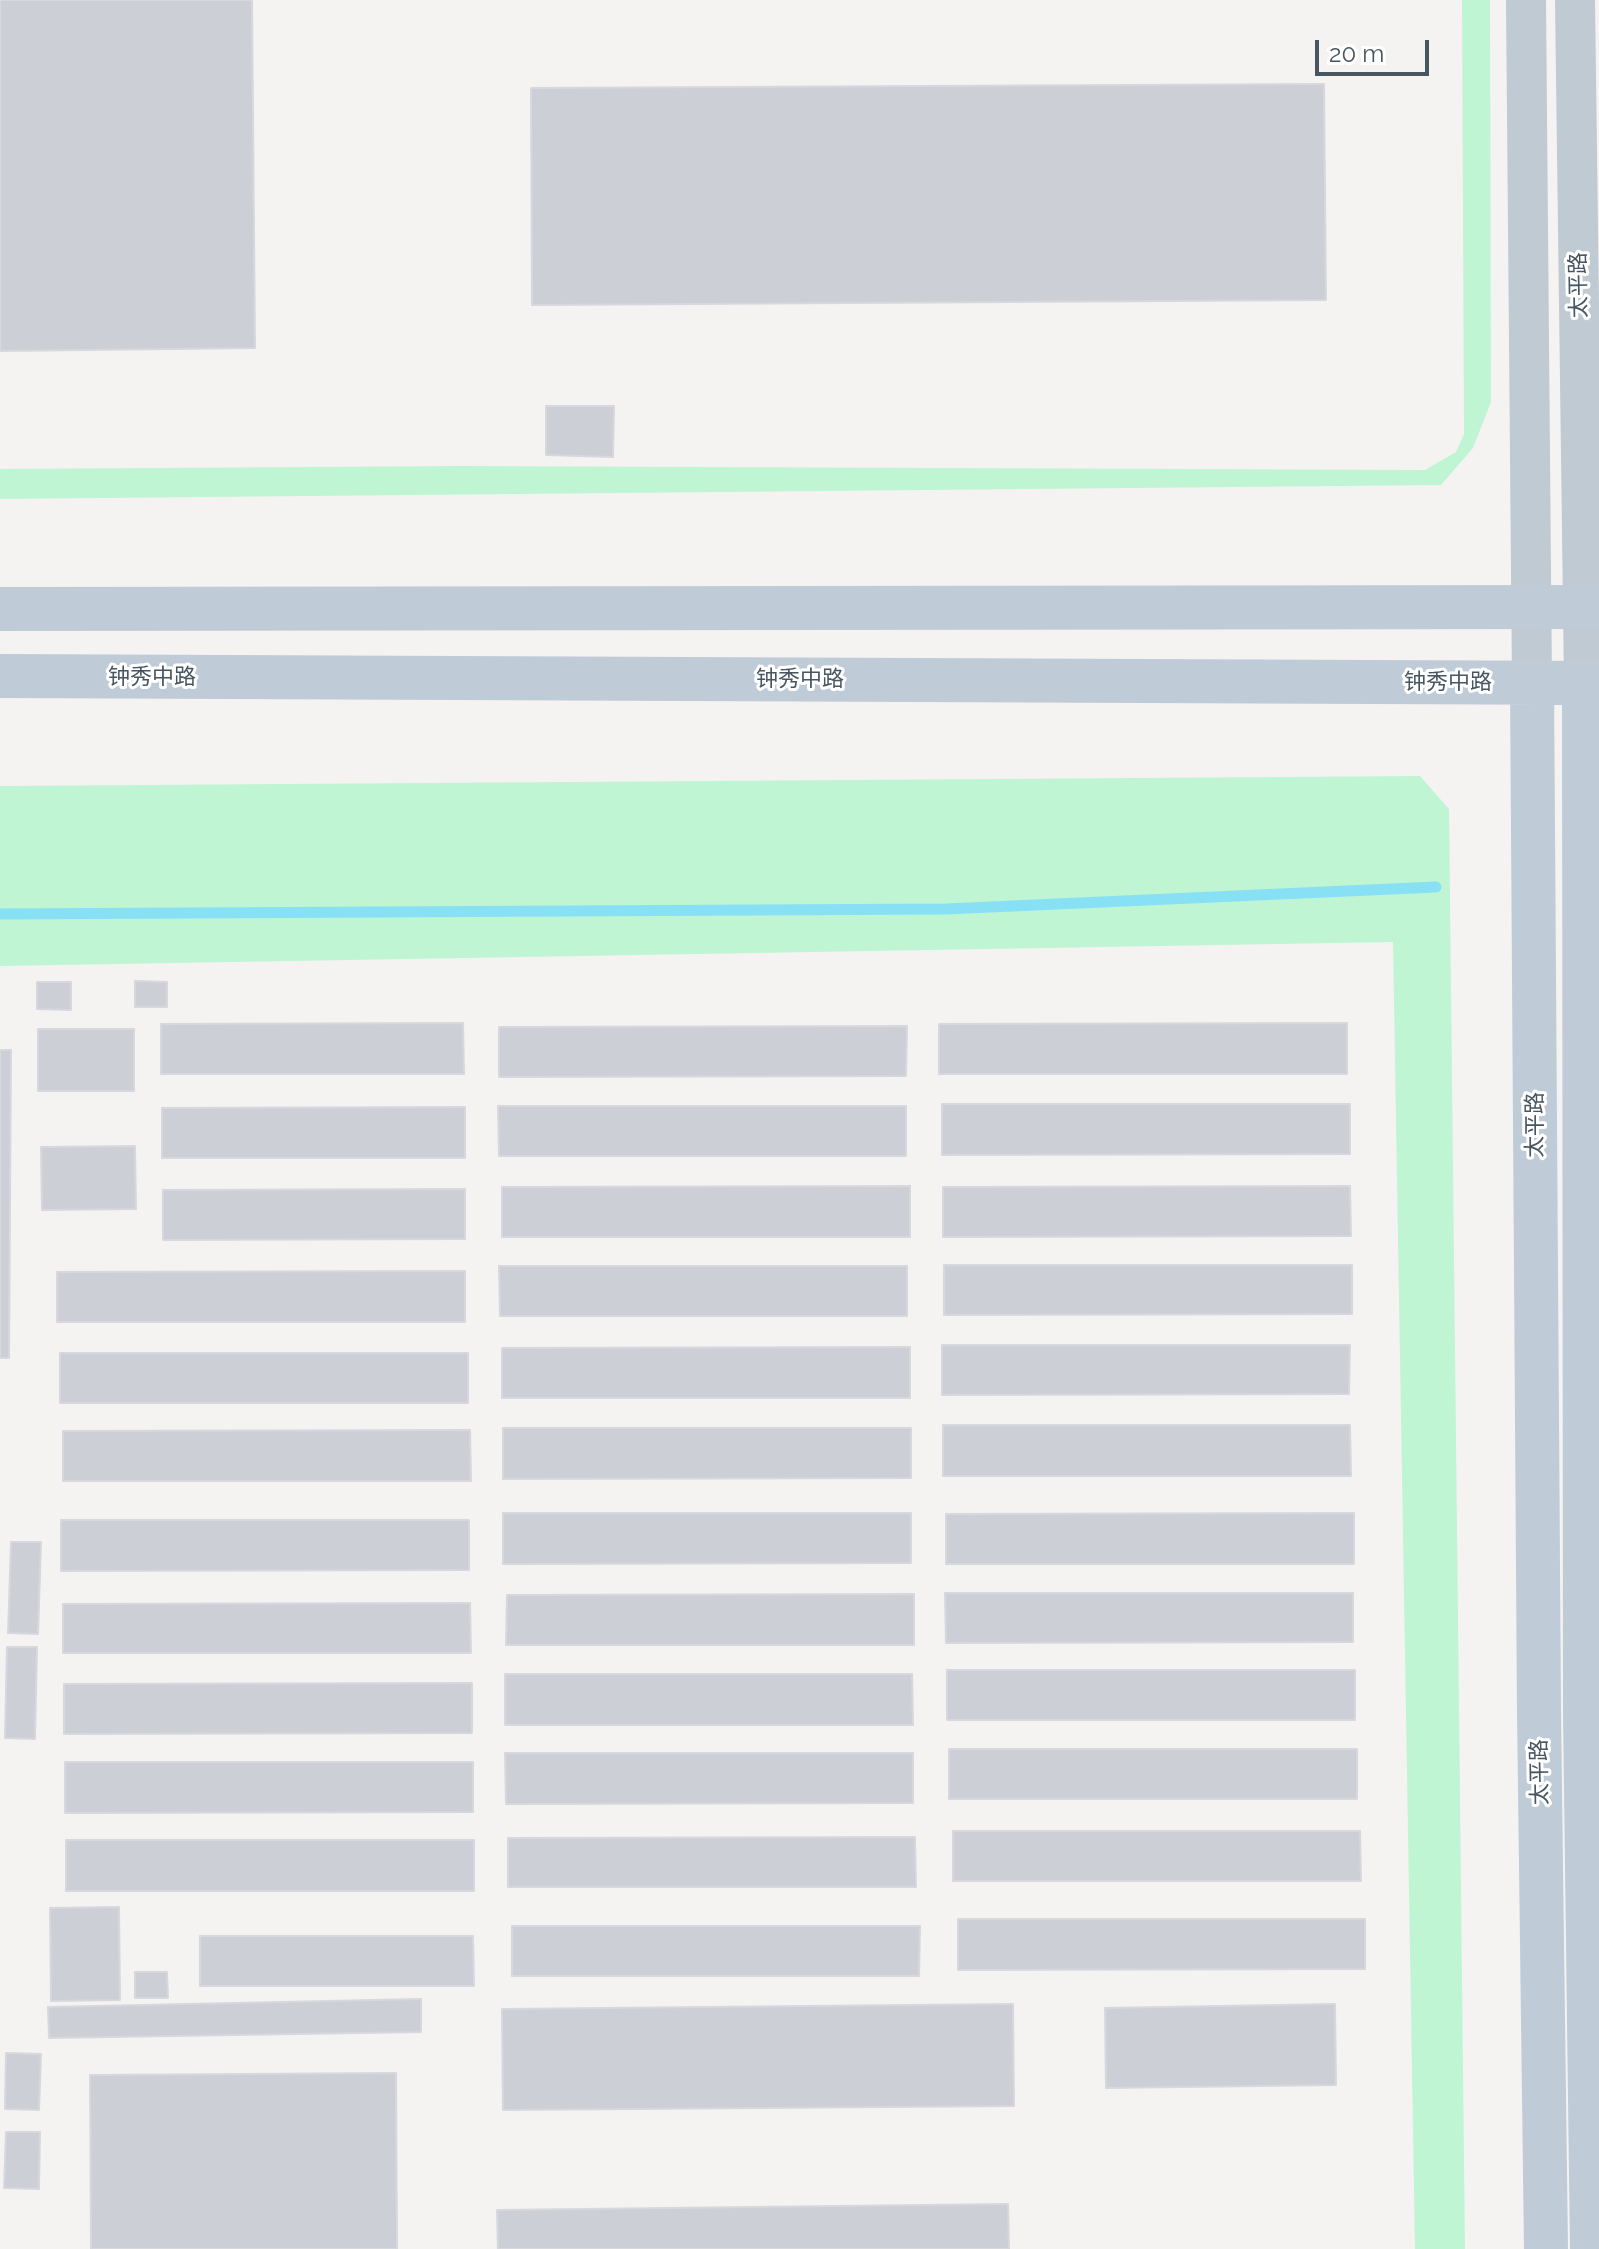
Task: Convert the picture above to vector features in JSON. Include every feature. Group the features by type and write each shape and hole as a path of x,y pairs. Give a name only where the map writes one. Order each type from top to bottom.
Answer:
{"main road":[{"path":"0,609 1591,607"},
{"name":"钟秀中路","path":"0,676 1591,684"},
{"name":"太平路","path":"1532,683 1546,2249"},
{"name":"太平路","path":"1591,684 1585,1714 1592,2249"}],"street":[{"name":"太平路","path":"1526,0 1532,683"},
{"name":"太平路","path":"1575,0 1591,684"}],"green space":[{"path":"1462,0 1490,0 1491,402 1473,448 1441,485 0,499 0,469 460,466 1425,470 1456,452 1464,434"},
{"path":"1420,776 1449,809 1465,2249 1415,2249 1393,942 0,966 0,786"}],"building":[{"path":"0,0 252,0 255,348 0,351"},
{"path":"1324,84 1326,300 532,305 531,88"},
{"path":"546,406 614,406 613,457 546,455"},
{"path":"135,981 167,982 167,1007 135,1007"},
{"path":"37,982 71,982 71,1010 37,1009"},
{"path":"463,1023 464,1074 161,1074 161,1024"},
{"path":"1347,1023 1347,1074 939,1074 939,1024"},
{"path":"907,1026 906,1076 499,1077 499,1027"},
{"path":"38,1029 134,1029 134,1091 38,1091"},
{"path":"0,1050 11,1050 9,1358 0,1358"},
{"path":"942,1104 1350,1104 1350,1154 942,1155"},
{"path":"498,1106 906,1106 906,1156 499,1156"},
{"path":"465,1107 465,1158 162,1158 162,1108"},
{"path":"135,1146 136,1209 42,1210 41,1147"},
{"path":"910,1186 910,1237 502,1237 502,1187"},
{"path":"1350,1186 1351,1236 943,1237 943,1187"},
{"path":"465,1189 465,1239 163,1240 163,1190"},
{"path":"944,1265 1352,1265 1352,1314 944,1315"},
{"path":"499,1266 907,1266 907,1316 500,1316"},
{"path":"465,1271 465,1322 57,1322 57,1272"},
{"path":"942,1345 1350,1345 1349,1394 942,1395"},
{"path":"910,1347 910,1398 502,1398 502,1348"},
{"path":"60,1353 468,1353 468,1403 60,1403"},
{"path":"943,1425 1350,1425 1351,1476 943,1476"},
{"path":"503,1428 911,1428 911,1478 503,1479"},
{"path":"470,1430 471,1481 63,1481 63,1431"},
{"path":"503,1513 911,1513 911,1563 503,1564"},
{"path":"1354,1513 1354,1564 946,1564 946,1514"},
{"path":"61,1520 469,1520 469,1570 61,1571"},
{"path":"11,1542 41,1542 38,1634 8,1633"},
{"path":"945,1593 1353,1593 1353,1642 946,1643"},
{"path":"914,1594 914,1645 506,1645 507,1595"},
{"path":"470,1603 471,1653 63,1653 63,1604"},
{"path":"7,1647 37,1647 35,1739 5,1738"},
{"path":"947,1670 1355,1670 1355,1720 947,1720"},
{"path":"505,1674 912,1674 913,1725 505,1725"},
{"path":"472,1683 472,1733 64,1734 64,1684"},
{"path":"949,1749 1357,1749 1357,1799 949,1799"},
{"path":"505,1753 913,1753 913,1803 506,1804"},
{"path":"65,1762 473,1762 473,1812 65,1813"},
{"path":"953,1831 1360,1831 1361,1881 953,1881"},
{"path":"915,1837 916,1887 508,1887 508,1838"},
{"path":"66,1840 474,1840 474,1891 66,1891"},
{"path":"119,1907 120,2000 51,2001 50,1908"},
{"path":"958,1919 1365,1919 1365,1969 958,1970"},
{"path":"512,1926 920,1926 919,1976 512,1976"},
{"path":"200,1936 473,1936 474,1986 200,1986"},
{"path":"135,1972 167,1972 168,1998 135,1998"},
{"path":"421,1999 421,2032 49,2038 48,2007"},
{"path":"1013,2004 1014,2106 503,2110 502,2009"},
{"path":"1335,2004 1336,2085 1106,2088 1105,2008"},
{"path":"6,2053 41,2054 39,2110 5,2109"},
{"path":"396,2073 397,2249 91,2249 90,2075"},
{"path":"6,2132 40,2132 39,2189 4,2188"},
{"path":"1008,2204 1009,2249 498,2249 497,2210"}],"waterway":[{"path":"0,914 946,909 1436,887"}]}
